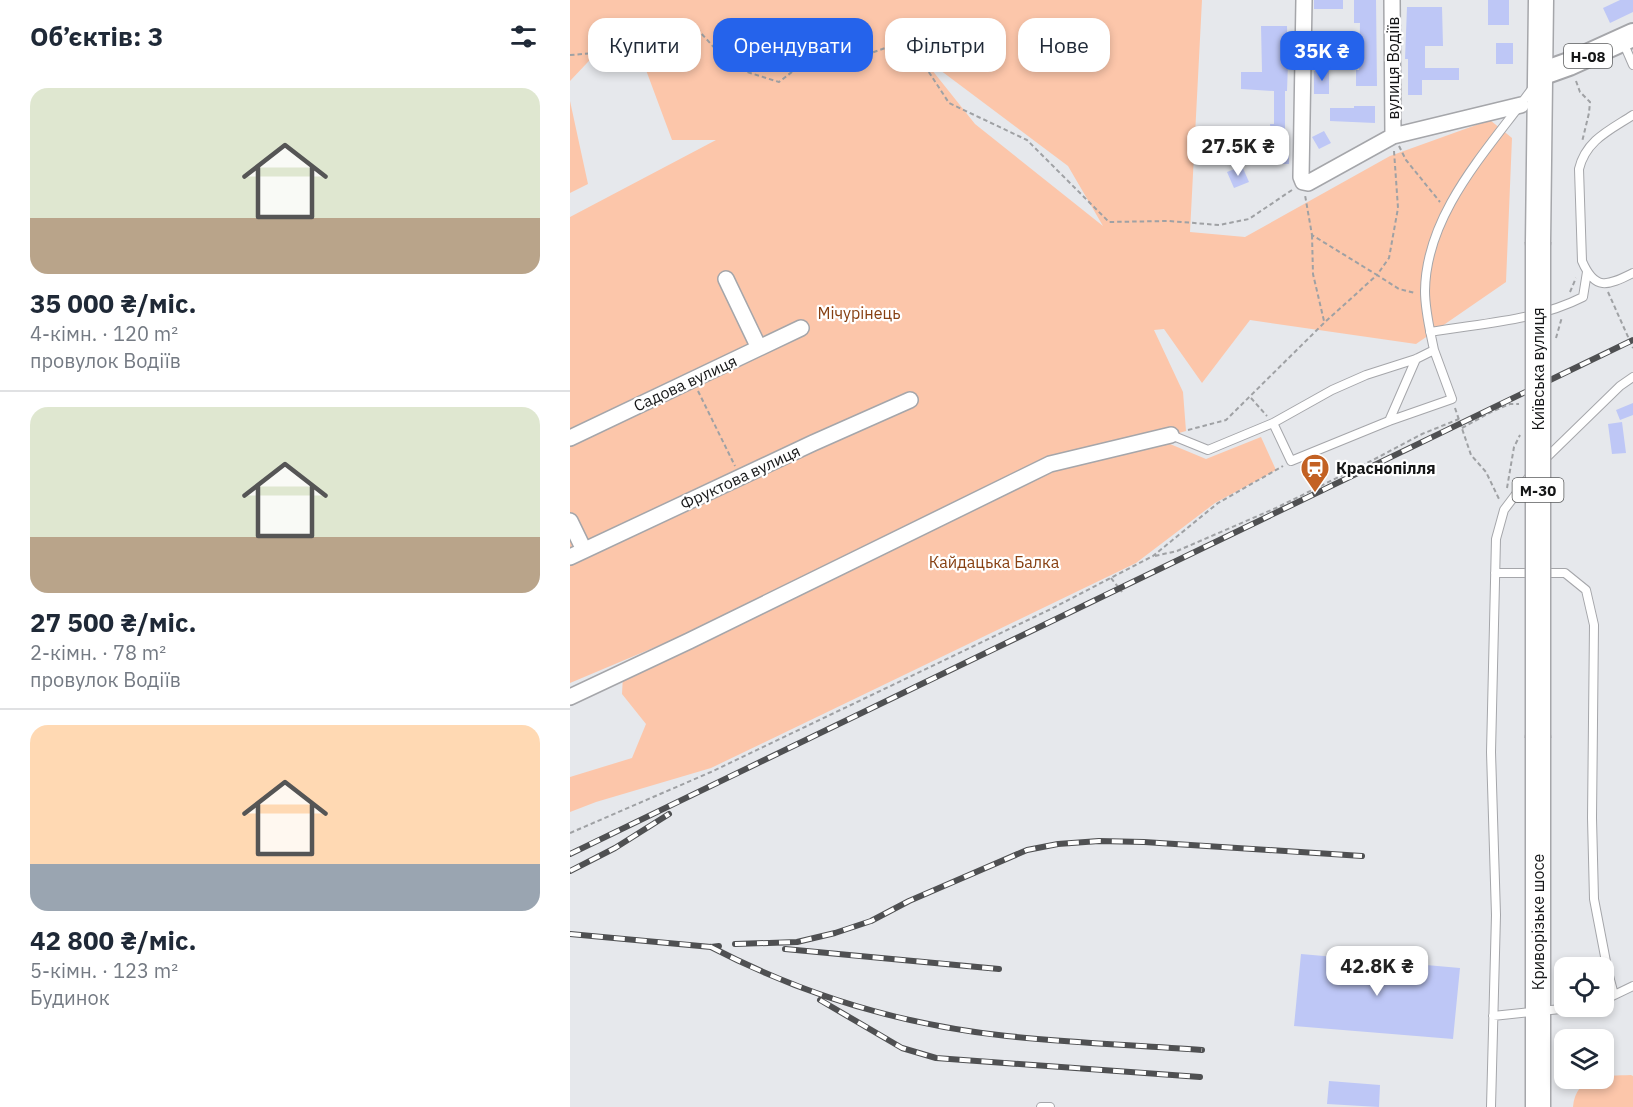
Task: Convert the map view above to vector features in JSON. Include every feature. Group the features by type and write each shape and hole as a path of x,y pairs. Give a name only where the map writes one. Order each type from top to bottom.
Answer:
{"highway":[{"name":"Київська вулиця","path":"1538,738 1538,242 1541,0"},
{"name":"Криворізьке шосе","path":"1538,738 1538,1107"}],"main road":[{"name":"Н-08","path":"1541,74 1628,38"}],"street":[{"path":"1304,0 1301,177 1303,182 1308,183 1393,136 1521,105"},
{"name":"вулиця Водіїв","path":"1392,0 1393,136"},
{"path":"726,279 759,348"},
{"name":"Садова вулиця","path":"570,438 801,328"},
{"name":"Фруктова вулиця","path":"577,554 910,400"},
{"path":"570,697 1050,464 1170,435"},
{"path":"570,521 577,554"}],"lane":[{"path":"1628,38 1633,65"},
{"path":"1273,423 1291,461 1389,421 1452,399 1434,350 1430,332 1426,295 1428,265 1433,246 1447,211 1474,167 1521,105 1541,74"},
{"path":"1633,115 1598,139 1582,156 1580,169 1582,261 1587,272 1595,281 1605,284 1633,273"},
{"path":"1430,332 1500,322 1565,306 1582,297 1587,272"},
{"path":"1170,435 1208,450 1273,423 1332,390 1366,375 1416,359 1434,350"},
{"path":"1389,421 1416,359"},
{"path":"1491,1107 1496,915 1491,752 1496,539 1504,510 1535,469 1620,386 1633,377"},
{"path":"1495,573 1565,573 1586,590 1594,625 1592,818 1594,899 1605,957"},
{"path":"1614,995 1633,986"},
{"path":"1493,1016 1554,1011"},
{"path":"1041,1107 1050,1107"}],"path":[{"path":"570,55 608,52 691,22 719,53 747,72 779,82 802,64 848,61 908,40 949,103 1027,140 1109,222 1169,221 1219,225 1249,219 1303,182 1312,235 1313,274 1325,322"},
{"path":"1569,64 1581,92 1590,102 1582,137 1582,156"},
{"path":"1393,136 1406,160 1447,211"},
{"path":"1170,435 1226,420 1251,398 1325,322 1377,275 1389,258 1398,208 1393,136"},
{"path":"1312,235 1399,289 1426,295"},
{"path":"1605,284 1633,348"},
{"path":"692,380 740,477"},
{"path":"1251,398 1273,423"},
{"path":"1452,399 1471,455 1486,472 1504,510"},
{"path":"1462,428 1510,404 1524,402"},
{"path":"1153,556 1177,551 1276,508 1371,462 1422,434 1458,419"},
{"path":"570,833 711,772 1030,620 1153,556 1218,503 1291,461"},
{"path":"1111,578 1122,592"}],"green space":[{"path":"570,0 1202,0 1190,232 1245,237 1390,156 1490,120 1512,138 1506,282 1416,344 1250,320 1202,383 1164,329 1154,330 1183,392 1186,431 1158,439 1206,459 1261,437 1276,470 1215,503 1136,563 711,768 596,802 570,812 570,777 632,758 646,724 622,694 623,675 933,525 1087,455 781,594 570,683 570,217 716,140 672,140 647,72 701,72 701,18 588,18 588,62 570,81","holes":["885,18 1006,18 1006,72 943,72 1068,166 1103,226 975,124 934,72 885,72"]},
{"path":"570,101 588,184 570,193"},
{"path":"1614,1076 1633,1076 1633,1107 1573,1107 1579,1089 1614,1089"}],"building":[{"path":"1314,0 1343,0 1343,9 1314,9"},
{"path":"1354,0 1376,0 1377,86 1356,86 1356,70 1359,70 1360,23 1354,23"},
{"path":"1488,0 1509,0 1509,25 1488,25"},
{"path":"1620,0 1633,0 1633,12 1610,23 1603,8"},
{"path":"1407,7 1442,7 1443,46 1425,46 1425,68 1459,68 1459,80 1422,80 1422,95 1408,95 1408,59 1405,59"},
{"path":"1261,26 1287,26 1285,148 1289,148 1289,164 1273,164 1270,124 1274,124 1274,91 1241,89 1241,72 1262,72"},
{"path":"1315,32 1331,32 1331,51 1315,51"},
{"path":"1496,43 1513,43 1513,64 1496,64"},
{"path":"1314,71 1329,71 1329,94 1314,94"},
{"path":"1354,106 1375,106 1375,123 1330,121 1330,108 1354,108"},
{"path":"1324,131 1331,143 1319,149 1312,137"},
{"path":"1242,166 1249,182 1234,188 1227,172"},
{"path":"1633,403 1633,415 1620,420 1616,410"},
{"path":"1622,422 1626,453 1612,454 1608,424"},
{"path":"1301,954 1460,968 1453,1039 1294,1026"},
{"path":"1329,1081 1380,1085 1379,1107 1327,1104"}],"railway":[{"path":"570,854 1633,340"},
{"path":"570,871 615,848 669,814"},
{"path":"735,944 797,942 835,933 871,921 909,901 1027,850 1058,844 1099,841 1144,842 1362,856"},
{"path":"570,934 719,946"},
{"path":"711,947 781,980 854,1005 930,1024 1031,1038 1202,1050"},
{"path":"785,949 999,969"},
{"path":"820,1000 902,1048 936,1058 1200,1077"}],"place":[{"name":"Краснопілля","path":"1315,494"}],"park label":[{"name":"Мічурінець","path":"859,313"},
{"name":"Кайдацька Балка","path":"994,562"}]}
